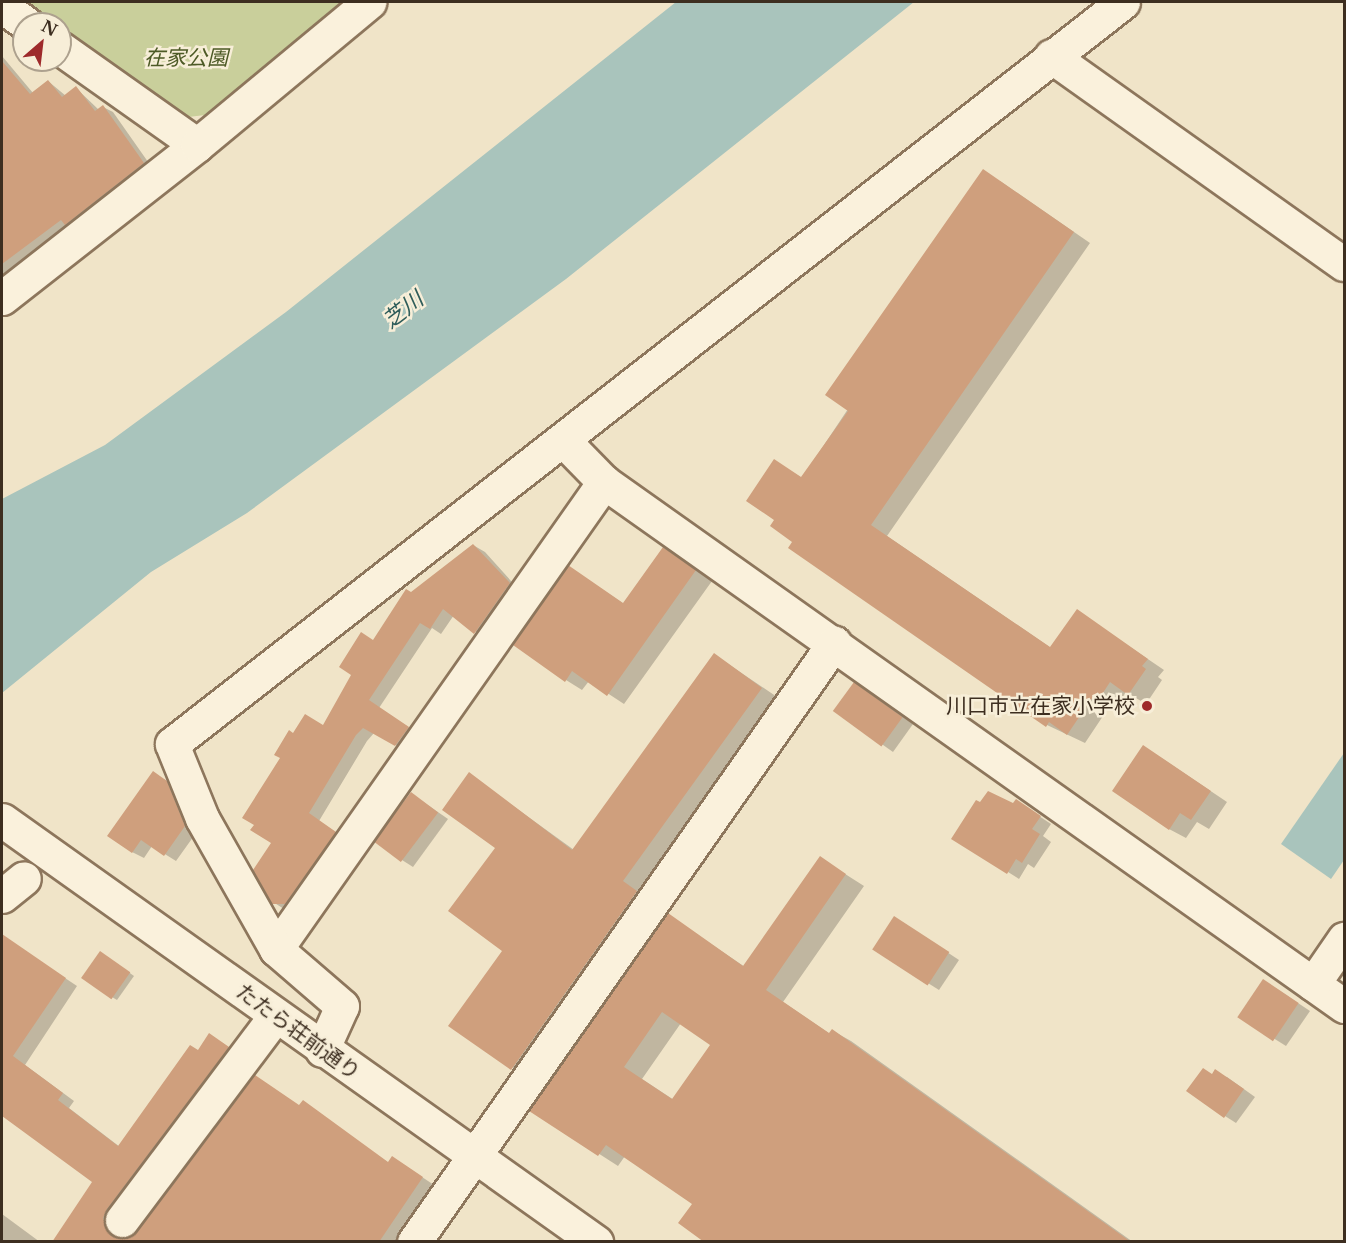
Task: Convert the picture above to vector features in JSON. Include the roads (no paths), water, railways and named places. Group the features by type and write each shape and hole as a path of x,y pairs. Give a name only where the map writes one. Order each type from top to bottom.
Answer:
{"street":[{"path":"2,298 197,145 369,2"},
{"path":"322,1050 342,1006 276,949 202,818 172,744 1123,2"},
{"path":"72,56 197,145"},
{"path":"1051,56 1344,264"},
{"path":"563,440 604,482 1344,1006"},
{"path":"276,949 604,482"},
{"path":"414,1242 834,643"},
{"name":"たたら荘前通り","path":"2,820 474,1158 596,1242"},
{"path":"1312,984 1344,939"},
{"path":"122,1220 275,1016"}],"water":[{"name":"芝川","path":"676,2 914,2 566,279 247,513 151,572 2,693 2,499 105,445 286,312"},
{"path":"1344,753 1344,860 1331,879 1281,844"}],"place":[{"name":"川口市立在家小学校","path":"1147,706"}],"park label":[{"name":"在家公園","path":"186,58"}]}
